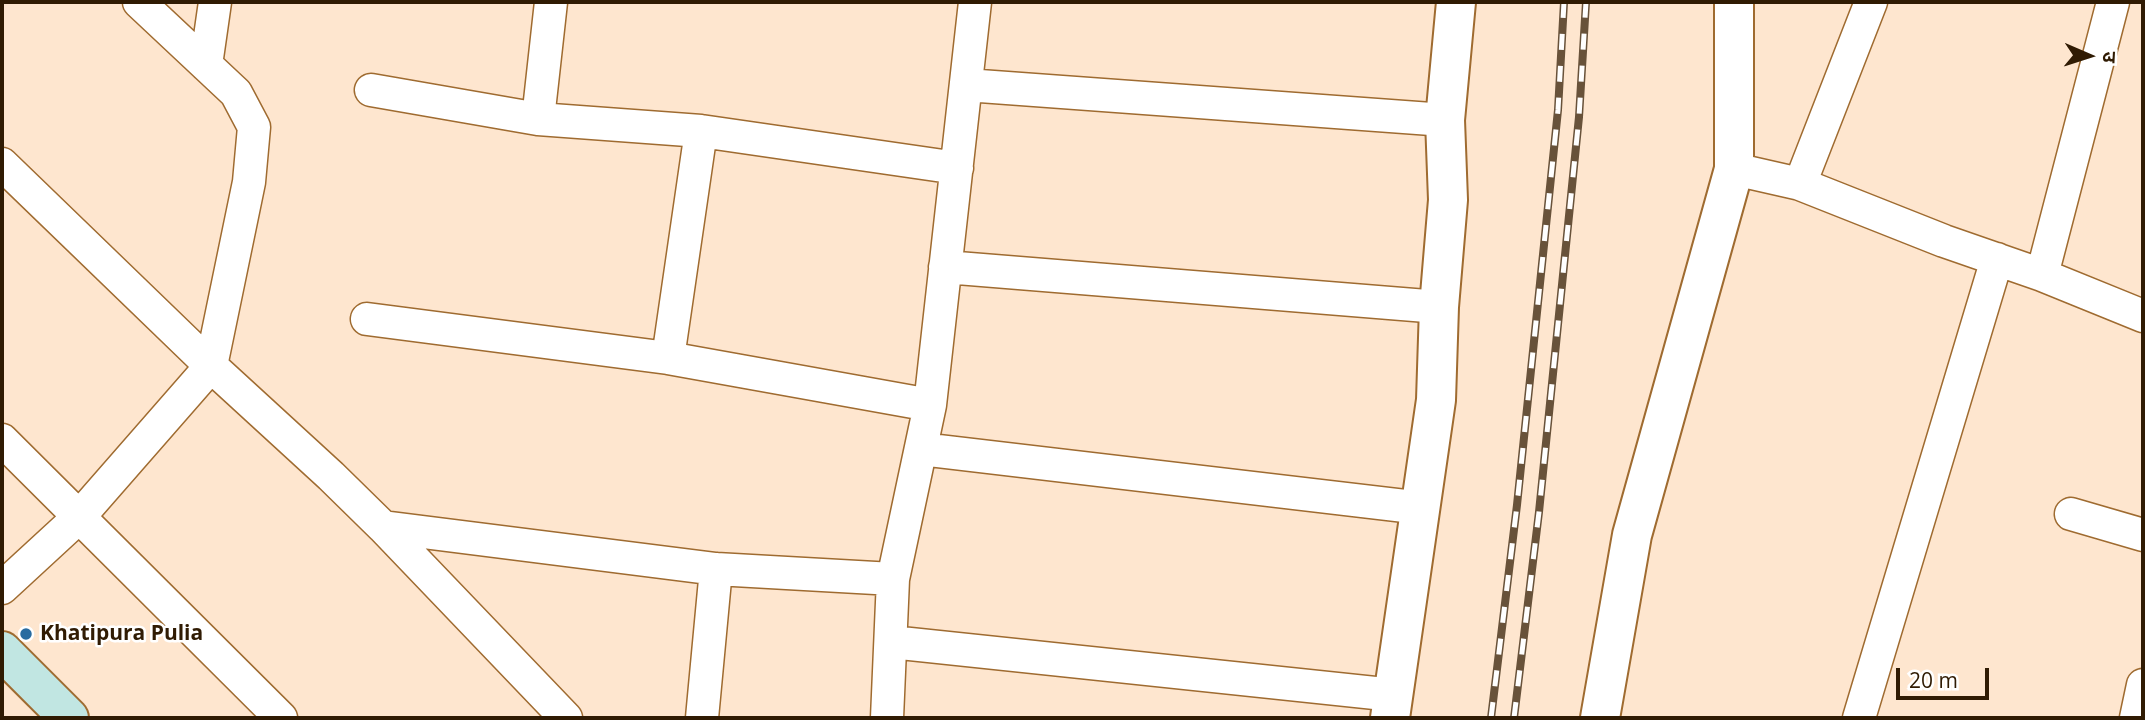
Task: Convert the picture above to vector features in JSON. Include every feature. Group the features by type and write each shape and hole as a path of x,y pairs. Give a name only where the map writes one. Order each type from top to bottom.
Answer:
{"main road":[{"path":"2,651 69,718"}],"street":[{"path":"2,588 79,517 211,366 249,182 254,127 236,93 139,2"},
{"path":"206,65 215,2"},
{"path":"538,119 551,2"},
{"path":"887,718 893,579 930,405 975,2"},
{"path":"891,642 1392,707 1436,400 1439,307 1448,200 1445,120 1456,2"},
{"path":"1600,718 1632,535 1734,169 1734,2"},
{"path":"1800,184 1871,2"},
{"path":"2042,275 2113,2"},
{"path":"966,85 1445,120"},
{"path":"371,90 538,119 701,131 957,168"},
{"path":"668,358 701,131"},
{"path":"2,164 383,527 566,718"},
{"path":"1734,169 1800,184 2143,316"},
{"path":"1869,714 1997,259"},
{"path":"945,267 1439,307"},
{"path":"367,319 668,358 930,405"},
{"path":"2,440 281,718"},
{"path":"921,449 1422,508"},
{"path":"2071,514 2143,535"},
{"path":"383,527 716,569 893,579"},
{"path":"702,718 716,569"},
{"path":"2136,718 2143,685"}],"railway":[{"path":"1491,718 1517,505 1558,110 1564,2"},
{"path":"1514,718 1539,512 1579,117 1586,2"}],"place":[{"name":"Khatipura Pulia","path":"26,634"}]}
